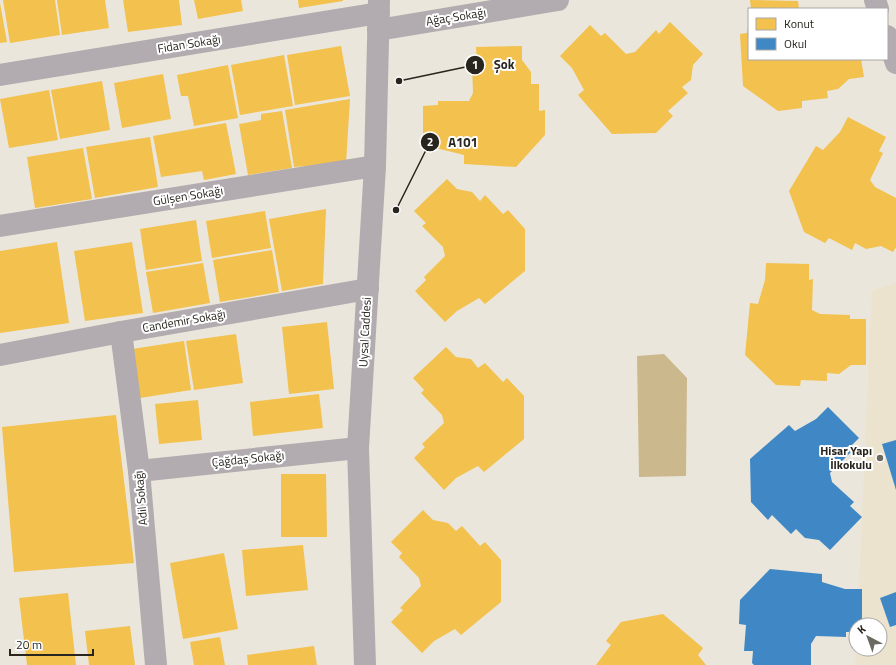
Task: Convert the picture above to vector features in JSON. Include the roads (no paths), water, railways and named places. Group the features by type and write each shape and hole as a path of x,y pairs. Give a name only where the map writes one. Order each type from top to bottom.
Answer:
{"street":[{"name":"Ağaç Sokağı","path":"379,14 558,0"},
{"name":"Fidan Sokağı","path":"0,75 379,14"},
{"name":"Uysal Caddesi","path":"365,665 358,448 375,166 379,14"},
{"path":"888,39 896,64"},
{"name":"Gülşen Sokağı","path":"0,226 375,166"},
{"name":"Candemir Sokağı","path":"0,355 121,332 368,289"},
{"name":"Adil Sokağı","path":"121,332 139,471 156,665"},
{"name":"Çağdaş Sokağı","path":"139,471 358,448"}],"place":[{"name":"Şok","path":"399,81"},
{"name":"A101","path":"396,210"},
{"name":"Hisar Yapı İlkokulu","path":"880,458"}]}
